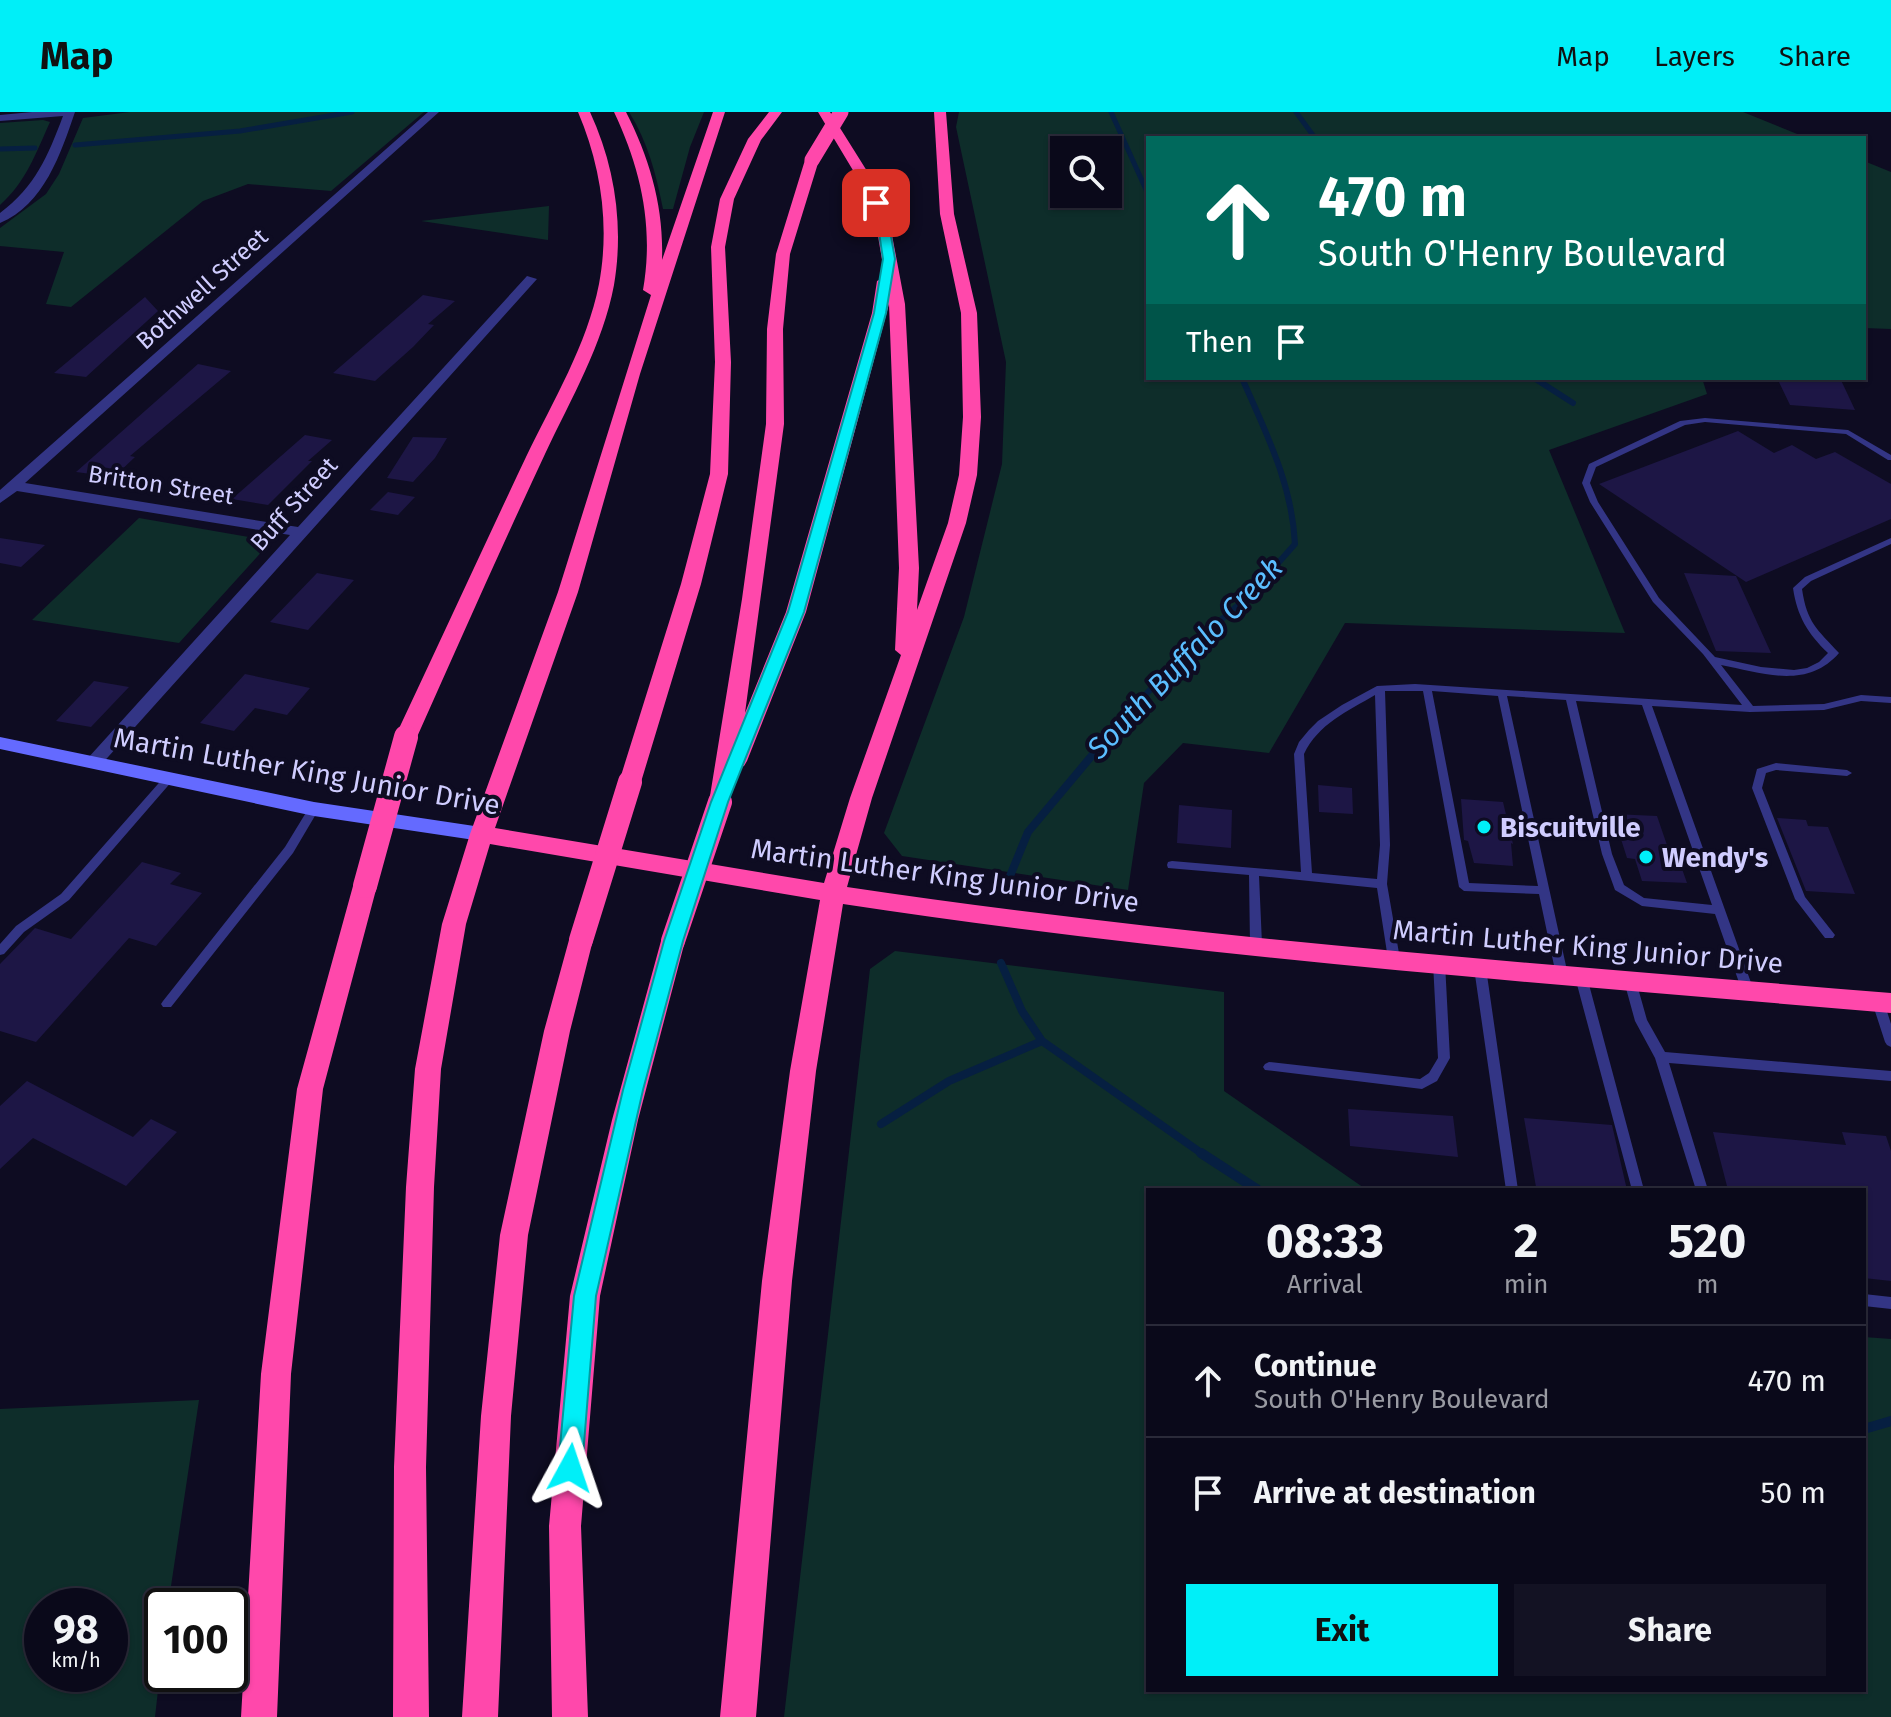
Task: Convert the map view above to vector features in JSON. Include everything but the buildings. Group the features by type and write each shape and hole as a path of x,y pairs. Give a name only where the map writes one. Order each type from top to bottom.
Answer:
{"highway":[{"path":"259,1717 276,1374 310,1089 406,737 569,384 606,286 609,235 606,182 591,126 584,112"},
{"path":"620,112 643,167 652,219 654,274 632,374"},
{"path":"411,1717 410,1467 428,1069 454,924 481,834 568,592 632,374 719,112"},
{"path":"480,1717 496,1416 514,1235 557,1031 581,940 691,584 719,474 723,362 718,247 727,199 755,139 776,112"},
{"path":"824,112 870,187 882,219 897,304 909,568 904,680"},
{"path":"720,802 752,599 775,424 775,329 783,254 812,160 841,112"},
{"path":"738,1717 777,1281 803,1071 833,894 861,798 957,523 968,475 972,417 969,313 947,214 940,112"},
{"path":"570,1717 565,1526 585,1296 625,1120 673,941 720,802 796,612 880,313 889,259"},
{"name":"Martin Luther King Junior Drive","path":"481,834 833,894 1031,921 1480,968 1884,1002"}],"main road":[{"name":"Martin Luther King Junior Drive","path":"0,743 314,809 481,834"}],"street":[{"path":"0,118 69,112 47,174 35,190 0,219"},
{"name":"Bothwell Street","path":"0,498 434,112"},
{"name":"Buff Street","path":"94,762 531,279"},
{"name":"Britton Street","path":"14,486 300,532"}],"lane":[{"path":"1750,709 1713,660 1656,600 1594,502 1586,483 1592,466 1683,423 1705,420 1848,432 1891,458"},
{"path":"1713,660 1796,675 1825,666 1834,653 1811,631 1800,612 1797,588 1808,579 1891,541"},
{"path":"1307,876 1299,754 1302,744 1315,728 1380,688 1427,688 1750,709 1824,707 1861,698 1891,700"},
{"path":"1380,688 1385,845 1382,884 1394,959"},
{"path":"1427,688 1464,887 1544,890"},
{"path":"1502,693 1544,890 1637,1188"},
{"path":"1570,697 1607,854 1619,887 1642,902 1720,910"},
{"path":"1646,702 1748,991"},
{"path":"1829,935 1800,899 1757,788 1761,771 1776,766 1847,773"},
{"path":"0,951 20,929 65,897 169,778"},
{"path":"167,1004 289,850 314,809"},
{"path":"1172,865 1382,884"},
{"path":"1254,871 1256,944"},
{"path":"1269,1067 1422,1084 1433,1077 1444,1058 1439,963"},
{"path":"1480,968 1512,1188"},
{"path":"1630,981 1641,1021 1661,1057 1701,1188"},
{"path":"1884,1002 1891,1042"},
{"path":"1661,1057 1891,1076"},
{"path":"1866,1300 1891,1303"}],"green space":[{"path":"130,112 424,112 331,191 248,184 203,201 71,307 46,304 64,252 0,246 0,228 46,194 59,174 83,118"},
{"path":"629,112 704,112 690,147 673,209 663,209 650,159"},
{"path":"959,112 1743,112 1802,136 1146,136 1146,380 1703,380 1707,394 1549,450 1625,633 1345,623 1269,753 1183,743 1144,783 1128,890 902,856 884,833 964,617 1002,464 1006,362 956,127"},
{"path":"50,122 30,166 17,187 0,205 0,123"},
{"path":"1866,162 1891,172 1891,329 1866,328"},
{"path":"549,206 548,240 421,221"},
{"path":"139,518 261,539 265,548 179,643 32,620"},
{"path":"895,951 1224,992 1224,1091 1364,1188 1146,1188 1146,1692 1866,1692 1866,1337 1891,1339 1891,1717 784,1717 870,969"},
{"path":"199,1400 171,1588 144,1588 144,1692 158,1692 155,1717 0,1717 0,1409"}],"waterway":[{"path":"75,145 240,131 352,112"},
{"name":"South Buffalo Creek","path":"1111,112 1146,190"},
{"path":"1296,112 1314,136"},
{"path":"0,149 35,148"},
{"name":"South Buffalo Creek","path":"1123,718 1202,636 1250,595 1295,544 1283,479 1243,380"},
{"path":"1537,380 1573,403"},
{"name":"South Buffalo Creek","path":"1008,881 1028,832 1125,716"},
{"name":"South Buffalo Creek","path":"1001,963 1022,1011 1042,1041"},
{"path":"881,1124 949,1081 1042,1041"},
{"name":"South Buffalo Creek","path":"1042,1041 1203,1154"},
{"name":"South Buffalo Creek","path":"1203,1154 1255,1188"},
{"name":"South Buffalo Creek","path":"1866,1428 1891,1421"}],"place":[{"name":"Biscuitville","path":"1484,827"},
{"name":"Wendy's","path":"1646,857"}],"route":[{"path":"570,1468 585,1296 633,1090 673,941 720,802 796,612 880,313 889,259 876,203"}]}
